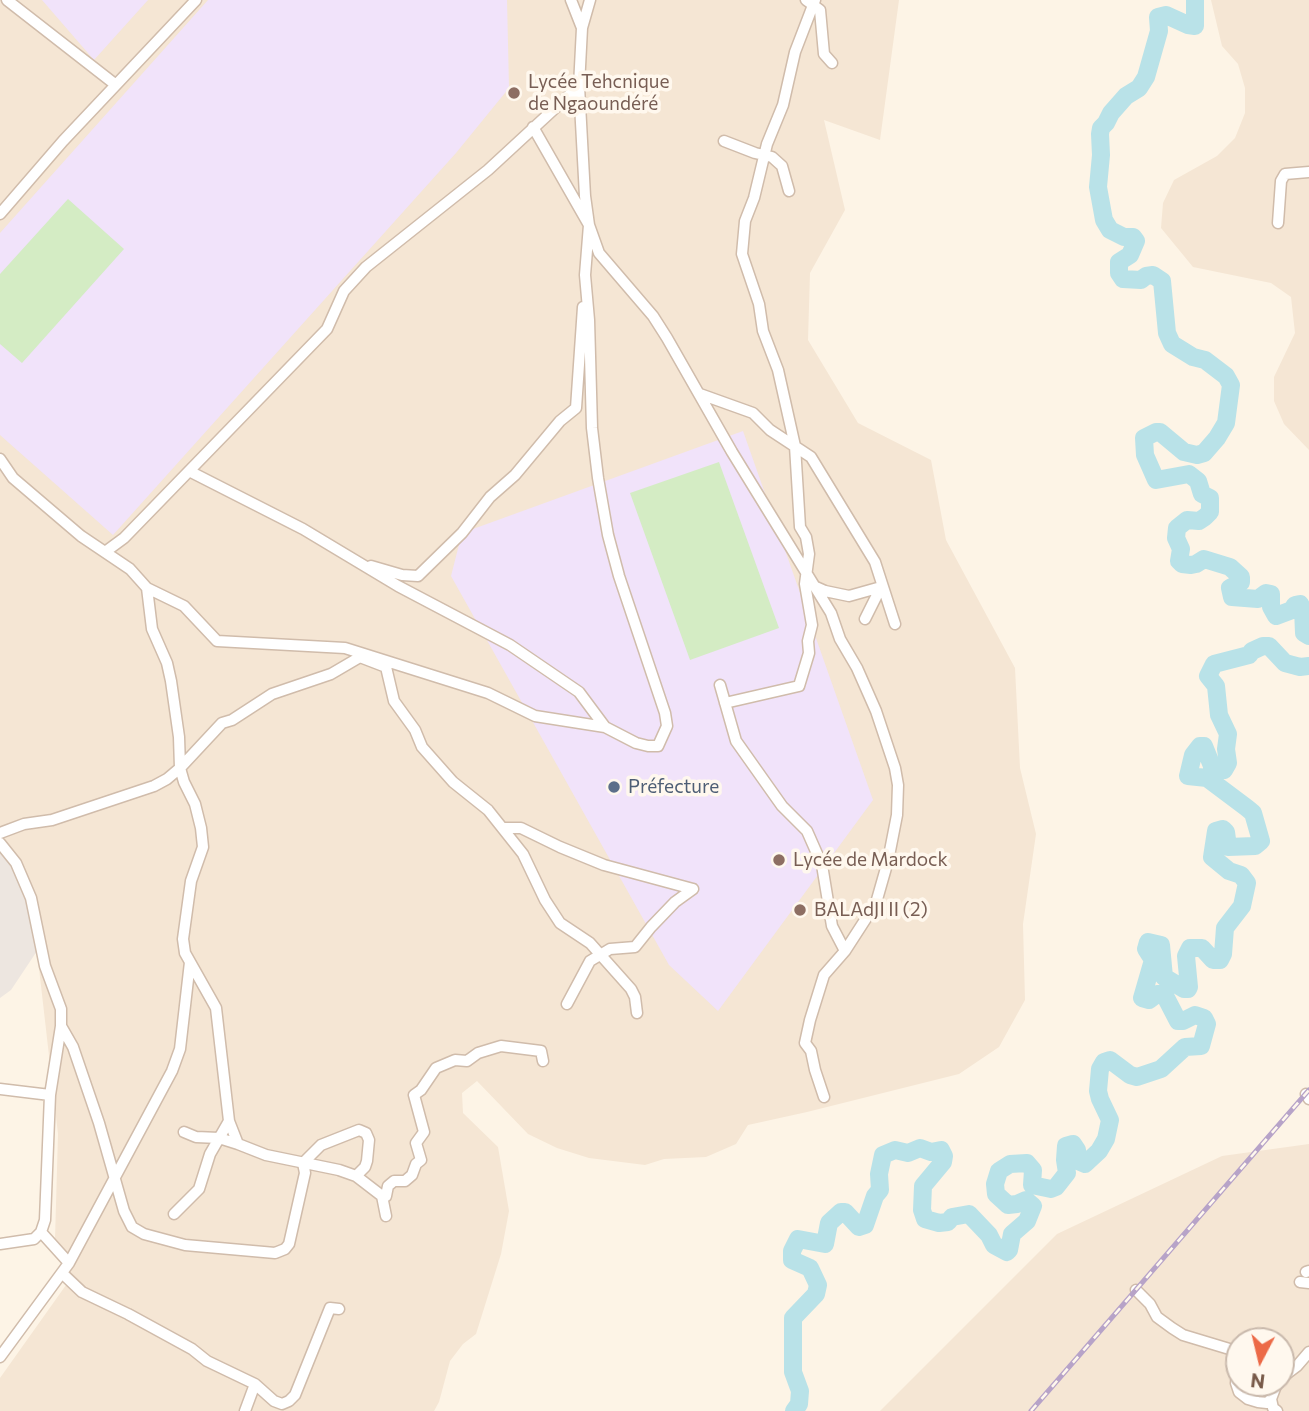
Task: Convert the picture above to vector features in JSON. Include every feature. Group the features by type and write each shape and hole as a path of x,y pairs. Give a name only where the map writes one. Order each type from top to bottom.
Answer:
{"street":[{"path":"6,0 116,85"},
{"path":"0,214 196,0"},
{"path":"571,0 582,27"},
{"path":"354,561 402,575 418,576 462,533 490,497 514,475 560,421 576,408 589,225 579,86 582,27 590,0"},
{"path":"725,703 799,686 809,653 811,625 805,584 808,554 806,537 800,527 795,446 778,370 763,331 759,304 742,254 745,221 783,105 795,52 812,2 820,10 824,54 832,63"},
{"path":"105,552 124,538 327,329 344,291 366,267 488,170 579,86"},
{"path":"533,127 589,225 599,253 653,316 732,452 816,587 831,613 840,639 857,668 876,711 898,785 897,815 891,850 876,903 845,951 824,975 810,1020 805,1043 811,1051 824,1097"},
{"path":"724,141 772,157 782,166 789,191"},
{"path":"1278,223 1284,174 1309,172"},
{"path":"0,459 13,478 81,536 130,569 147,588 184,606 217,641 345,648 488,693 535,716 605,727 648,746 658,746 667,726 619,576 608,535 598,478 592,428 589,320 584,275"},
{"path":"700,394 753,413 770,430 811,457 875,562 895,624"},
{"path":"189,471 303,529 354,561 510,645 579,692 605,727"},
{"path":"816,587 825,592 849,596 881,587"},
{"path":"865,619 881,587"},
{"path":"147,588 152,629 167,663 171,681 179,737 180,768 195,804 203,847 191,881 183,939 190,962 216,1008 229,1121 238,1144"},
{"path":"0,833 24,824 52,820 167,779 222,723 232,720 272,694 331,674 360,657 386,667 394,701 415,730 422,747 453,782 488,810 503,828 523,854 545,900 560,923 590,943 631,989 637,1013"},
{"path":"720,685 736,741 782,806 807,831 822,865 832,926 845,951"},
{"path":"503,828 522,828 559,847 604,865 693,889 675,902 635,947 610,949 584,968 567,1004"},
{"path":"0,842 16,863 32,898 45,966 61,1009 61,1026 50,1095 45,1220 41,1232 34,1239 0,1244"},
{"path":"0,1357 69,1263 172,1071 180,1049 190,962"},
{"path":"61,1026 73,1046 132,1227 144,1234 185,1245 275,1253 285,1249 289,1244 305,1173 303,1163"},
{"path":"382,1196 386,1196 388,1186 394,1181 405,1181 412,1175 415,1164 421,1160 416,1143 424,1132 414,1095 421,1090 436,1068 455,1060 467,1061 478,1053 501,1046 541,1051 543,1060"},
{"path":"0,1088 50,1095"},
{"path":"174,1214 199,1189 210,1154 229,1121"},
{"path":"303,1163 321,1145 359,1130 366,1133 369,1140 365,1167 356,1177"},
{"path":"184,1132 206,1139 219,1138 266,1155 339,1170 356,1177 382,1196 386,1216"},
{"path":"41,1232 69,1263"},
{"path":"62,1273 82,1292 192,1349 207,1361 255,1384 274,1401 282,1404 295,1395 330,1308 339,1310"},
{"path":"1136,1290 1150,1304 1157,1317 1172,1328 1183,1335 1225,1348"},
{"path":"1295,1368 1309,1352"},
{"path":"245,1411 255,1384"},
{"path":"1245,1397 1267,1403 1271,1399 1273,1408 1277,1411"}],"shaded area":[{"path":"0,0 899,0 880,140 824,120 845,210 810,273 808,340 858,423 931,460 946,540 1015,668 1020,768 1036,834 1023,924 1025,1000 999,1047 959,1074 748,1125 736,1144 706,1157 664,1159 645,1165 589,1158 557,1148 528,1134 477,1081 462,1093 463,1113 498,1147 509,1211 501,1254 476,1334 463,1344 450,1361 434,1411 0,1411 0,1378 71,1278 55,1239 58,1134 37,951 34,896 0,838"},
{"path":"42,0 148,0 94,60"},
{"path":"208,0 507,0 509,88 456,153 113,535 0,435 0,233"},
{"path":"1211,0 1309,0 1309,450 1284,424 1274,401 1274,377 1295,333 1291,297 1271,283 1193,267 1161,228 1163,203 1174,180 1217,156 1235,138 1245,113 1245,88 1238,64 1222,46"},
{"path":"743,431 873,800 718,1011 669,965 451,576 462,533"},
{"path":"0,839 34,896 37,951 11,990 0,998"},
{"path":"1309,1144 1309,1411 880,1411 1057,1234 1222,1156"}],"green space":[{"path":"68,199 124,249 22,363 0,344 0,274"},
{"path":"719,462 779,628 690,660 630,493"}],"waterway":[{"path":"1195,0 1195,26 1166,15 1158,17 1159,31 1146,77 1139,88 1126,96 1111,113 1100,134 1098,187 1104,220 1110,230 1124,237 1133,237 1136,241 1130,255 1119,262 1119,273 1123,279 1141,280 1153,275 1162,281 1167,333 1172,344 1193,357 1205,360 1226,376 1231,385 1226,423 1204,453 1197,455 1184,452 1160,432 1156,432 1144,438 1145,455 1156,480 1189,474 1198,481 1202,494 1210,498 1210,512 1205,517 1199,521 1187,520 1177,528 1176,538 1181,549 1179,561 1191,565 1204,559 1230,567 1241,577 1241,582 1230,588 1232,597 1258,599 1266,593 1271,594 1271,607 1276,616 1300,604 1303,609 1304,633 1309,636"},
{"path":"794,1411 799,1404 800,1391 793,1372 793,1318 816,1294 818,1285 810,1268 792,1260 792,1251 798,1239 825,1244 829,1223 841,1212 845,1212 859,1227 865,1225 875,1196 880,1190 879,1174 883,1155 895,1150 908,1153 920,1148 931,1152 941,1150 943,1162 923,1186 922,1210 925,1219 939,1223 948,1222 952,1217 969,1214 989,1235 994,1245 1007,1252 1012,1234 1027,1221 1033,1206 1026,1200 1008,1205 996,1194 995,1184 999,1171 1010,1164 1027,1163 1033,1170 1032,1185 1051,1189 1056,1187 1067,1173 1066,1146 1073,1144 1077,1150 1078,1161 1085,1164 1099,1151 1106,1139 1110,1120 1098,1091 1100,1069 1104,1062 1110,1060 1137,1077 1161,1069 1185,1047 1201,1046 1207,1024 1204,1018 1195,1015 1178,1021 1164,994 1157,994 1149,1000 1142,998 1153,960 1146,949 1148,942 1161,945 1164,977 1184,989 1189,987 1186,956 1190,948 1202,948 1213,960 1220,960 1223,954 1225,928 1242,906 1247,883 1241,875 1229,871 1212,857 1216,831 1223,829 1226,832 1228,847 1255,846 1261,841 1253,813 1207,778 1188,776 1193,755 1200,746 1204,746 1212,766 1224,770 1228,763 1228,734 1219,715 1216,686 1208,676 1214,664 1249,655 1263,646 1269,646 1285,663 1300,667 1309,666"}],"railway":[{"path":"1031,1411 1309,1090"}],"place":[{"name":"Lycée Tehcnique de Ngaoundéré","path":"514,93"},
{"name":"Préfecture","path":"614,787"},
{"name":"Lycée de Mardock","path":"779,860"},
{"name":"BALAdJI II (2)","path":"800,910"}]}
